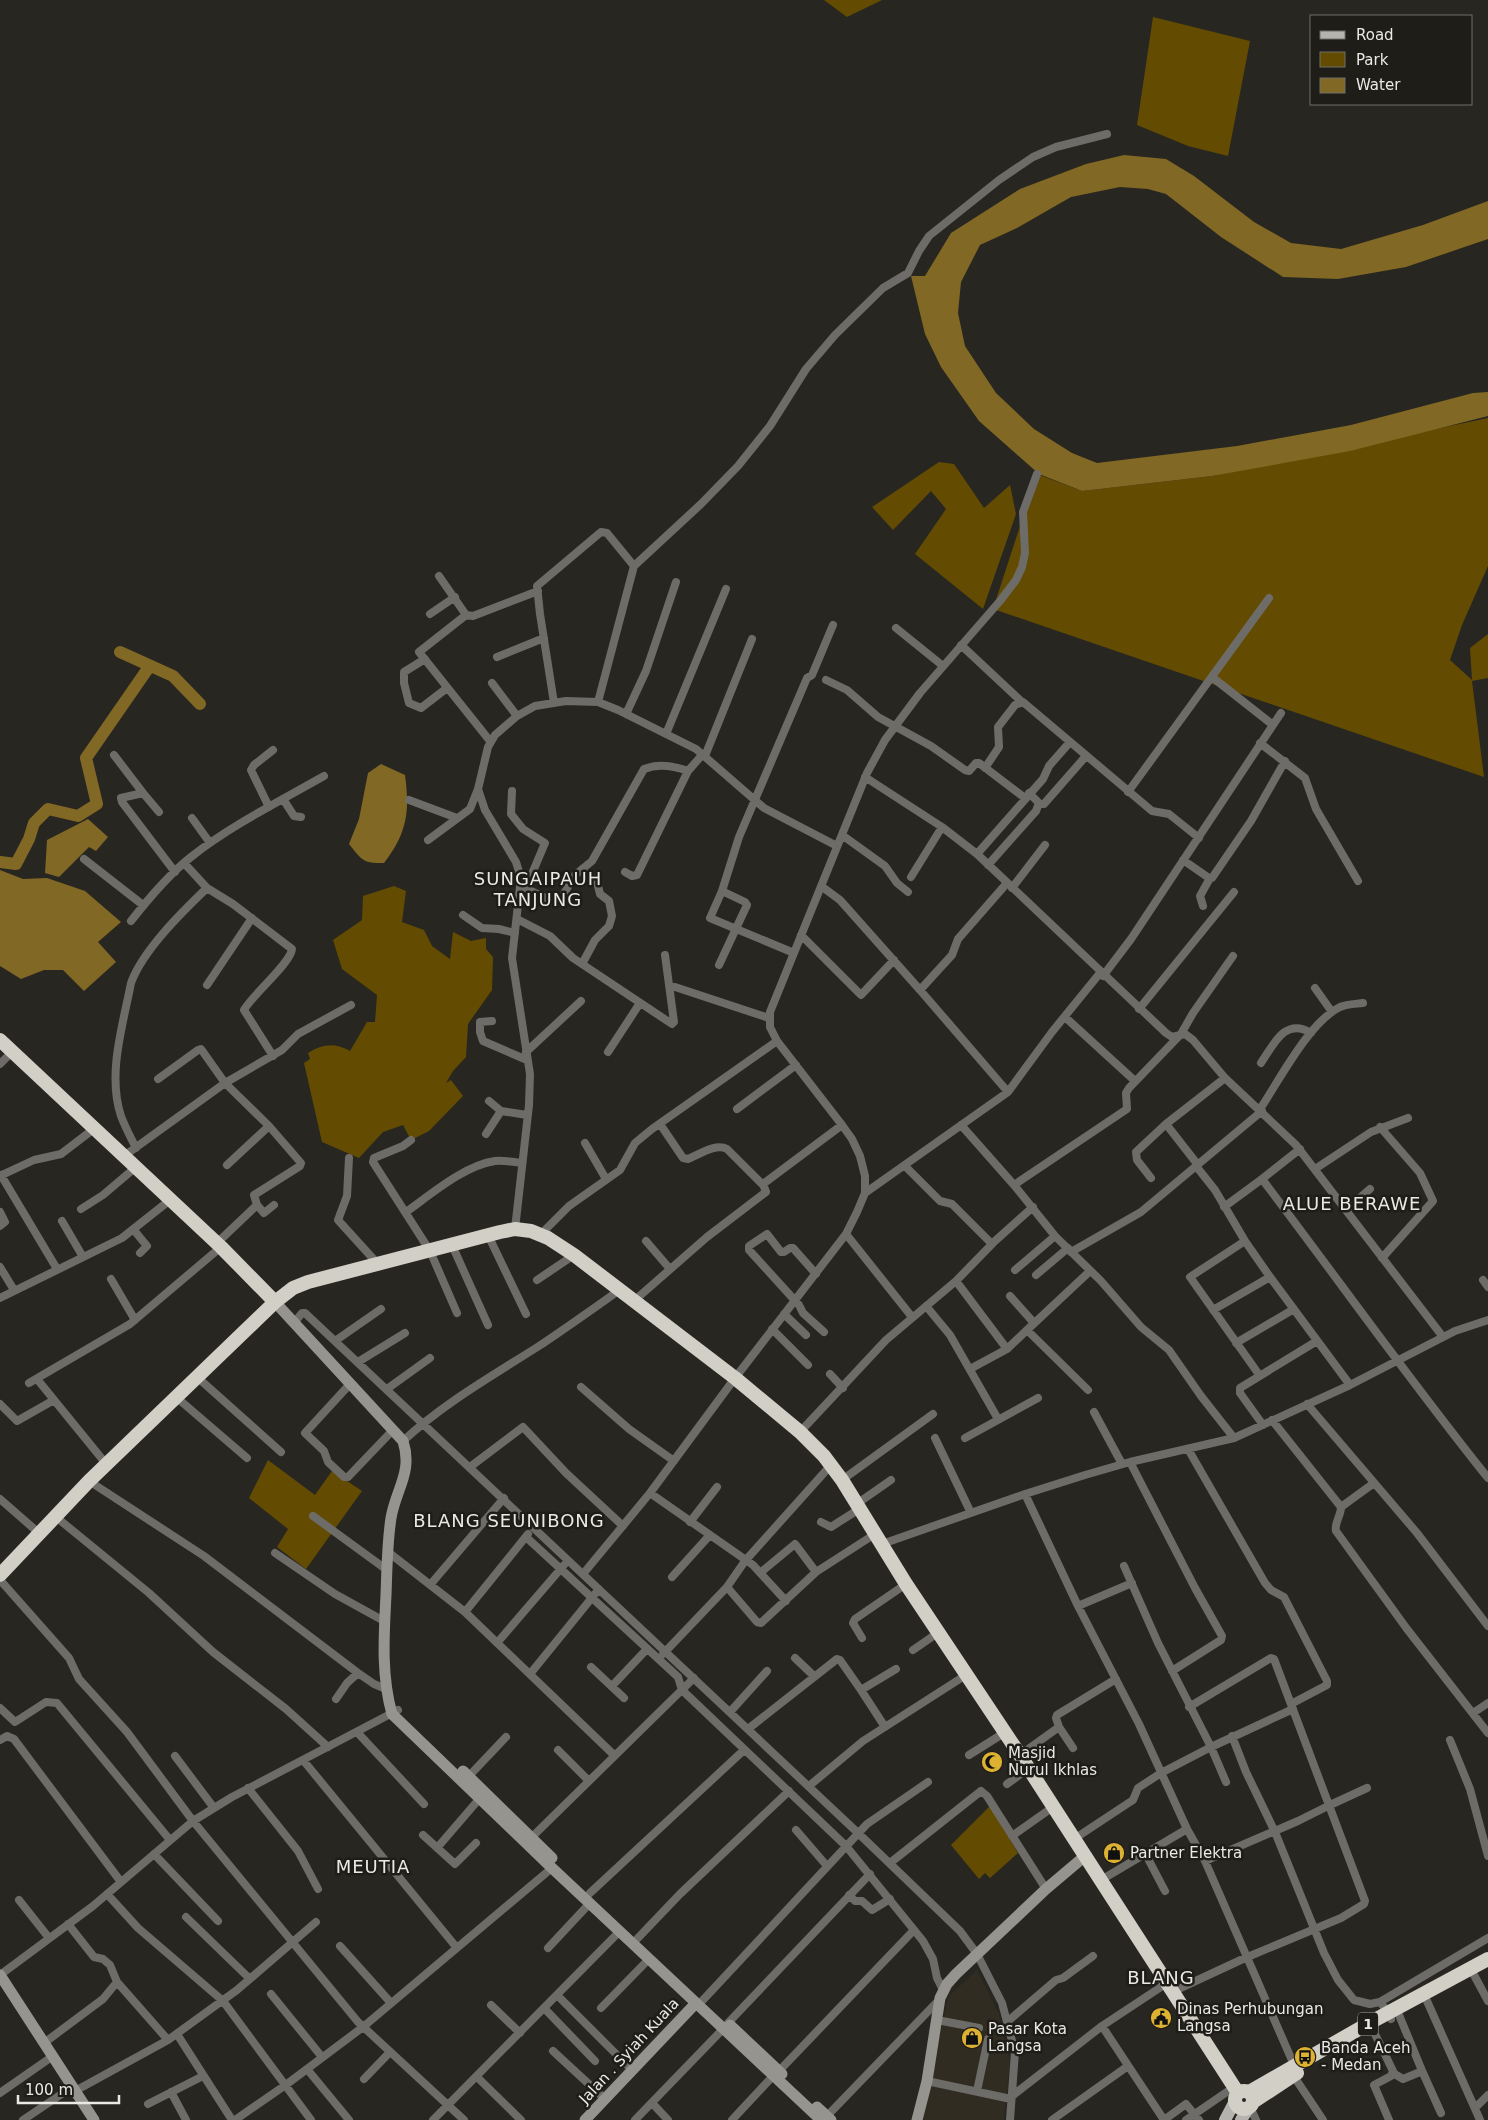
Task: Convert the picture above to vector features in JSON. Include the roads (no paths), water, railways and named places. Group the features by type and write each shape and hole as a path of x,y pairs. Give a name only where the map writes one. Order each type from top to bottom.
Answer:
{"highway":[{"path":"0,1040 95,1128 130,1152 136,1167 219,1245 285,1314"},
{"path":"0,1576 89,1481 197,1377 285,1314 293,1288 308,1282 515,1229 540,1235 574,1255 621,1289 735,1378 800,1432 831,1465 859,1506 906,1584 1029,1768 1245,2103"},
{"name":"1","path":"1245,2103 1294,2070 1390,2012 1488,1959"},
{"name":"1","path":"1294,2070 1373,2030 1390,2012 1427,2002 1488,1968"}],"main road":[{"path":"285,1314 403,1441 407,1452 407,1464 391,1518 384,1622 383,1655 386,1689 393,1710 480,1798 513,1825 532,1837 611,1919 637,1938 661,1966 826,2119"},
{"path":"393,1710 469,1776 552,1868 590,1898"},
{"path":"917,2120 927,2080 942,1994 956,1974 1046,1889 1085,1856"},
{"path":"611,1919 620,1932 649,1959 661,1966"},
{"path":"0,1975 94,2120"},
{"name":"Jalan . Syiah Kuala","path":"585,2120 699,2001"},
{"path":"1225,2120 1245,2103"}],"street":[{"path":"598,702 634,566 701,504 738,466 770,426 806,369 860,310 883,288 908,273 923,244 934,232 999,180 1033,157 1056,147 1107,134"},
{"path":"583,1574 674,1462 735,1378 846,1234 858,1212 865,1193 865,1176 860,1156 852,1139 842,1125 777,1041 770,1027 771,1008 865,777 882,746 943,666 1010,588 1022,566 1025,553 1023,512 1037,474"},
{"path":"554,703 538,585 601,532 607,533 634,566"},
{"path":"439,576 466,615"},
{"path":"626,714 646,671 676,582"},
{"path":"666,734 726,590"},
{"path":"490,741 420,652 466,615 473,616 538,591"},
{"path":"430,614 455,598"},
{"path":"1128,792 1269,598"},
{"path":"794,953 736,927 710,918 722,891 754,800 807,678 812,675 833,625"},
{"path":"896,628 943,666"},
{"path":"497,657 544,638"},
{"path":"625,872 632,876 636,875 688,771 704,755 752,640"},
{"path":"961,646 1022,702 1128,792 1154,812 1169,814 1199,838"},
{"path":"425,659 404,672 404,683 409,703 421,708 447,688"},
{"path":"1212,677 1273,725"},
{"path":"826,680 847,690 878,717 931,746 965,770 971,770 977,762 1039,804 1044,804 1086,756"},
{"path":"492,683 516,716"},
{"path":"428,840 470,809 478,789 490,741 516,716 531,708 566,701 598,702 666,734 704,755 754,800 778,816 837,846"},
{"path":"985,768 998,747 998,727 1015,705 1022,702"},
{"path":"865,1193 1008,1092 1065,1016 1131,940 1281,713"},
{"path":"977,854 1043,779 1049,766 1070,742"},
{"path":"1260,743 1305,778 1316,809 1358,881"},
{"path":"269,807 251,770 254,765 273,750"},
{"path":"114,754 159,812"},
{"path":"1203,906 1200,896 1210,878 1212,878 1251,820 1285,761"},
{"path":"478,789 485,810 519,868 524,887 552,901 559,902 575,875 592,860 644,769 674,766 688,771"},
{"path":"131,922 143,905 184,863 210,844 269,807 324,776"},
{"path":"865,777 942,827 977,854 1102,974 1171,1036 1185,1034 1193,1040 1225,1078 1261,1110 1300,1149 1443,1337"},
{"path":"512,792 511,814 523,829 545,843 524,887 512,958 530,1074 515,1229"},
{"path":"143,793 123,797 122,802 175,872"},
{"path":"283,799 294,816 301,817"},
{"path":"408,800 457,818"},
{"path":"988,865 1036,811 1039,804"},
{"path":"192,818 210,844"},
{"path":"911,876 942,827"},
{"path":"842,835 885,866 897,883 908,892"},
{"path":"920,990 952,956 958,939 1010,886 1045,845"},
{"path":"84,859 143,905"},
{"path":"1183,860 1210,878"},
{"path":"184,863 207,888 252,918 292,949 279,970 244,1010 272,1056"},
{"path":"582,869 598,882 600,894 609,901 612,916 609,926 595,940 582,964"},
{"path":"821,886 840,900 1008,1092"},
{"path":"207,888 167,928 136,972 131,983 116,1063 116,1093 130,1152 226,1083 272,1056 289,1044 301,1032 352,1005"},
{"path":"719,965 746,903 722,891"},
{"path":"1140,1009 1234,892"},
{"path":"463,915 482,928 516,933"},
{"path":"207,985 252,918"},
{"path":"518,918 550,936 582,964 672,1024 674,1022 665,955"},
{"path":"801,935 861,995 894,960"},
{"path":"1014,1185 1127,1109 1126,1093 1135,1081 1181,1034 1188,1020 1233,956"},
{"path":"669,985 769,1018"},
{"path":"1315,988 1332,1012"},
{"path":"527,1056 581,1001"},
{"path":"1036,1275 1070,1250 1098,1238 1141,1212 1197,1166 1261,1110 1319,1023 1332,1012 1349,1004 1363,1003"},
{"path":"608,1052 640,1004"},
{"path":"1065,1016 1135,1081"},
{"path":"492,1021 480,1022 480,1032 484,1041 527,1056"},
{"path":"1261,1063 1278,1038 1289,1029 1302,1027 1311,1033"},
{"path":"540,1235 569,1206 623,1167 635,1143 777,1041"},
{"path":"158,1079 199,1049 203,1051 226,1083 269,1126 301,1165 254,1195 257,1205 264,1213 274,1205"},
{"path":"0,1064 12,1052"},
{"path":"737,1109 796,1065"},
{"path":"1151,1178 1135,1155 1166,1124 1225,1078"},
{"path":"489,1101 501,1111 527,1115"},
{"path":"486,1134 501,1111"},
{"path":"1315,1169 1346,1147 1380,1128 1408,1118"},
{"path":"635,1300 707,1237 766,1192 763,1185 723,1147 717,1147 688,1159 683,1158 660,1124"},
{"path":"1166,1124 1215,1190 1245,1241 1350,1385"},
{"path":"763,1185 842,1125"},
{"path":"961,1125 1033,1207 1055,1236 1090,1270 1141,1327 1170,1350 1234,1438"},
{"path":"227,1165 269,1126"},
{"path":"57,1269 0,1175 34,1160 61,1154 95,1128"},
{"path":"1380,1128 1420,1173 1433,1201 1382,1258"},
{"path":"411,1140 373,1161 430,1250 457,1313"},
{"path":"585,1144 606,1179"},
{"path":"1224,1207 1262,1180 1300,1149"},
{"path":"349,1158 347,1196 338,1220 377,1264"},
{"path":"406,1212 455,1178 477,1167 495,1161 522,1163"},
{"path":"904,1166 940,1201 952,1204 992,1244"},
{"path":"81,1209 103,1195 136,1167"},
{"path":"1262,1180 1325,1262 1426,1401 1488,1478"},
{"path":"1346,1210 1370,1189"},
{"path":"0,1298 122,1238 170,1200"},
{"path":"29,1383 135,1320 219,1245 257,1205"},
{"path":"800,1432 886,1340 956,1281 992,1244 1033,1207"},
{"path":"0,1212 5,1222 0,1226"},
{"path":"62,1221 83,1257"},
{"path":"133,1229 147,1246 140,1253"},
{"path":"816,1274 793,1248 781,1252 767,1234 749,1246 749,1250 794,1300 803,1313 824,1332"},
{"path":"846,1234 912,1317"},
{"path":"488,1236 526,1314"},
{"path":"1016,1270 1055,1236"},
{"path":"646,1241 670,1269"},
{"path":"1245,1241 1190,1276 1190,1279 1260,1376"},
{"path":"452,1245 488,1325"},
{"path":"537,1280 574,1255"},
{"path":"0,1267 14,1290"},
{"path":"970,1369 1006,1349 1090,1270"},
{"path":"1213,1310 1270,1276"},
{"path":"111,1279 135,1320"},
{"path":"1483,1280 1488,1287"},
{"path":"956,1281 1006,1349"},
{"path":"403,1441 423,1422 454,1400 539,1346 621,1289"},
{"path":"1010,1296 1034,1323"},
{"path":"926,1306 950,1335 998,1419"},
{"path":"335,1341 381,1309"},
{"path":"1236,1343 1294,1309"},
{"path":"285,1314 305,1313 504,1498 956,1927 977,1954 1002,2003 1015,2052 1010,2120"},
{"path":"784,1314 806,1335"},
{"path":"727,1587 759,1623 786,1601 816,1572 878,1539 971,1513 1025,1494 1126,1463 1234,1438 1350,1385 1443,1337 1469,1325 1488,1320"},
{"path":"772,1329 808,1365"},
{"path":"1027,1330 1088,1390"},
{"path":"358,1362 405,1333"},
{"path":"1263,1425 1239,1391 1240,1388 1317,1341"},
{"path":"387,1389 430,1358"},
{"path":"830,1374 843,1388"},
{"path":"197,1377 281,1452"},
{"path":"37,1379 106,1465"},
{"path":"350,1384 304,1433 324,1451 334,1469 348,1478 393,1430"},
{"path":"581,1387 629,1429 674,1462"},
{"path":"176,1397 247,1458"},
{"path":"965,1438 1038,1398"},
{"path":"0,1404 17,1421 54,1400"},
{"path":"1307,1404 1417,1533 1488,1626"},
{"path":"1094,1412 1126,1463 1222,1636 1221,1640 1172,1671"},
{"path":"842,1480 933,1414"},
{"path":"1272,1420 1341,1507 1341,1515 1335,1526 1336,1531 1407,1629 1488,1733"},
{"path":"470,1467 523,1427 566,1473 623,1526"},
{"path":"935,1438 971,1513"},
{"path":"1074,1839 1133,1800 1138,1788 1161,1773 1292,1706 1328,1683 1284,1597 1271,1590 1265,1583 1188,1449"},
{"path":"658,1659 727,1587 745,1561 831,1465"},
{"path":"821,1522 831,1527 891,1480"},
{"path":"89,1481 204,1556 358,1673 374,1684 386,1689"},
{"path":"1341,1507 1374,1483"},
{"path":"690,1522 717,1487"},
{"path":"650,1493 745,1561 760,1573 786,1601"},
{"path":"1025,1494 1187,1829 1205,1862 1294,2070 1323,2120"},
{"path":"430,1584 504,1498"},
{"path":"0,1499 40,1534"},
{"path":"313,1516 387,1570"},
{"path":"56,1517 149,1594 213,1652 286,1709 328,1747"},
{"path":"465,1612 534,1527"},
{"path":"526,1536 678,1677 682,1690 846,1846 914,1930 933,1959 942,1994 826,2119"},
{"path":"672,1577 709,1536"},
{"path":"760,1573 794,1544 816,1572"},
{"path":"388,1552 465,1612 614,1755"},
{"path":"275,1553 335,1594 384,1622"},
{"path":"497,1643 568,1559"},
{"path":"1124,1566 1226,1782"},
{"path":"0,1576 69,1658 79,1679 127,1732 193,1821 363,2027 464,2120"},
{"path":"1078,1606 1132,1583"},
{"path":"862,1638 853,1623 854,1620 906,1584"},
{"path":"530,1674 599,1588"},
{"path":"913,1650 939,1632"},
{"path":"612,1686 647,1650"},
{"path":"795,1658 814,1676"},
{"path":"927,2080 1012,2097 1102,2026 1170,1988 1341,1918 1364,1904 1365,1901 1330,1805 1275,1660 1271,1658 1189,1707"},
{"path":"748,1729 814,1676 839,1659 884,1727"},
{"path":"591,1667 624,1698"},
{"path":"861,1690 896,1669"},
{"path":"730,1712 767,1671"},
{"path":"336,1699 346,1683 358,1673"},
{"path":"809,1786 862,1741 966,1675"},
{"path":"532,1837 694,1678"},
{"path":"1072,1748 1056,1718 1057,1714 1116,1680"},
{"path":"0,1708 15,1722 46,1702 57,1702 170,1840"},
{"path":"1473,1713 1488,1703"},
{"path":"0,1975 107,1894 193,1821 248,1788 357,1732 393,1710"},
{"path":"1020,1755 1060,1727"},
{"path":"357,1732 424,1804"},
{"path":"969,1755 1004,1733"},
{"path":"0,1740 7,1736 14,1739 121,1882"},
{"path":"1232,1736 1246,1772 1275,1832 1324,1953 1350,1998 1390,2012 1424,2073 1441,2112"},
{"path":"469,1776 506,1737"},
{"path":"1450,1740 1470,1789 1488,1856"},
{"path":"558,1750 588,1780"},
{"path":"548,1948 590,1898 744,1750"},
{"path":"175,1756 214,1808"},
{"path":"302,1760 457,1948"},
{"path":"1006,1784 1029,1768"},
{"path":"699,2001 858,1833 888,1808 928,1782"},
{"path":"248,1788 298,1851 318,1889"},
{"path":"1205,1862 1275,1832 1367,1788"},
{"path":"637,1938 680,1894 789,1791"},
{"path":"890,1863 980,1791 988,1796 1046,1889"},
{"path":"437,1848 480,1798"},
{"path":"1012,1836 1053,1807"},
{"path":"1101,1880 1187,1829"},
{"path":"796,1830 827,1866"},
{"path":"423,1835 455,1864 476,1843"},
{"path":"1145,1853 1165,1891"},
{"path":"154,1854 218,1921"},
{"path":"177,2034 233,2120 307,2069 363,2027 552,1868"},
{"path":"635,2120 870,1874"},
{"path":"107,1894 138,1928 222,2001 286,2084 311,2120"},
{"path":"849,1895 855,1901 862,1901 872,1910 890,1899"},
{"path":"19,1900 48,1938"},
{"path":"186,1917 250,1979"},
{"path":"23,2120 74,2089 177,2034 250,1979 316,1922"},
{"path":"68,1924 94,1957 106,1961 110,1965 118,1982 168,2040"},
{"path":"732,2120 914,1930"},
{"path":"433,2120 620,1932"},
{"path":"1390,2012 1488,1938"},
{"path":"340,1946 391,2003"},
{"path":"1007,2022 1056,1980 1063,1978 1093,1956"},
{"path":"601,2008 649,1959"},
{"path":"1474,1976 1488,2002"},
{"path":"44,2043 103,1999 118,1982"},
{"path":"272,1994 322,2057"},
{"path":"557,1995 632,2070"},
{"path":"1427,2002 1480,2120"},
{"path":"491,2005 520,2033"},
{"path":"544,2008 596,2061"},
{"path":"937,2020 979,2028"},
{"path":"1102,2026 1164,2120 1184,2104 1197,2117"},
{"path":"1373,2030 1393,2073 1403,2079 1420,2072 1424,2073"},
{"path":"976,2091 988,2039"},
{"path":"552,2051 604,2099"},
{"path":"364,2079 390,2052"},
{"path":"0,2093 53,2056"},
{"path":"1052,2120 1128,2066"},
{"path":"307,2069 349,2120"},
{"path":"1389,2120 1374,2085 1393,2073"},
{"path":"148,2104 203,2076"},
{"path":"477,2077 521,2120"},
{"path":"170,2092 186,2120"},
{"path":"1475,2108 1488,2095"},
{"path":"652,2103 668,2120"},
{"path":"1186,2120 1245,2103"}],"water":[{"path":"1124,155 1166,159 1194,176 1254,222 1291,243 1341,249 1423,225 1488,201 1488,239 1406,267 1338,279 1283,277 1221,237 1166,194 1148,189 1120,187 1071,197 1017,228 980,245 961,282 958,313 965,346 996,393 1034,429 1072,453 1097,463 1237,446 1351,425 1473,393 1488,392 1488,416 1350,451 1212,476 1082,491 1039,474 979,421 941,367 925,334 911,276 925,276 951,233 1020,189 1086,164"},
{"path":"381,764 405,775 407,811 402,832 392,852 384,863 371,863 363,860 349,844 359,819 368,773"},
{"path":"88,819 108,837 96,851 89,847 59,877 45,873 47,840"},
{"path":"0,870 23,879 47,878 85,891 121,922 98,942 116,962 84,991 63,970 44,970 21,979 0,966"}],"waterway":[{"path":"120,652 173,676 200,704"},
{"path":"0,862 16,864 29,839 34,823 48,809 78,816 97,804 86,758 149,667"}],"place":[{"name":"Masjid Nurul Ikhlas","path":"992,1762"},
{"name":"Partner Elektra","path":"1114,1853"},
{"name":"Dinas Perhubungan Langsa","path":"1161,2018"},
{"name":"Pasar Kota Langsa","path":"972,2038"},
{"name":"Banda Aceh - Medan","path":"1305,2057"}],"district":[{"name":"SUNGAIPAUH TANJUNG","path":"538,890"},
{"name":"ALUE BERAWE","path":"1352,1204"},
{"name":"BLANG SEUNIBONG","path":"509,1521"},
{"name":"MEUTIA","path":"373,1867"},
{"name":"BLANG","path":"1161,1978"}]}
